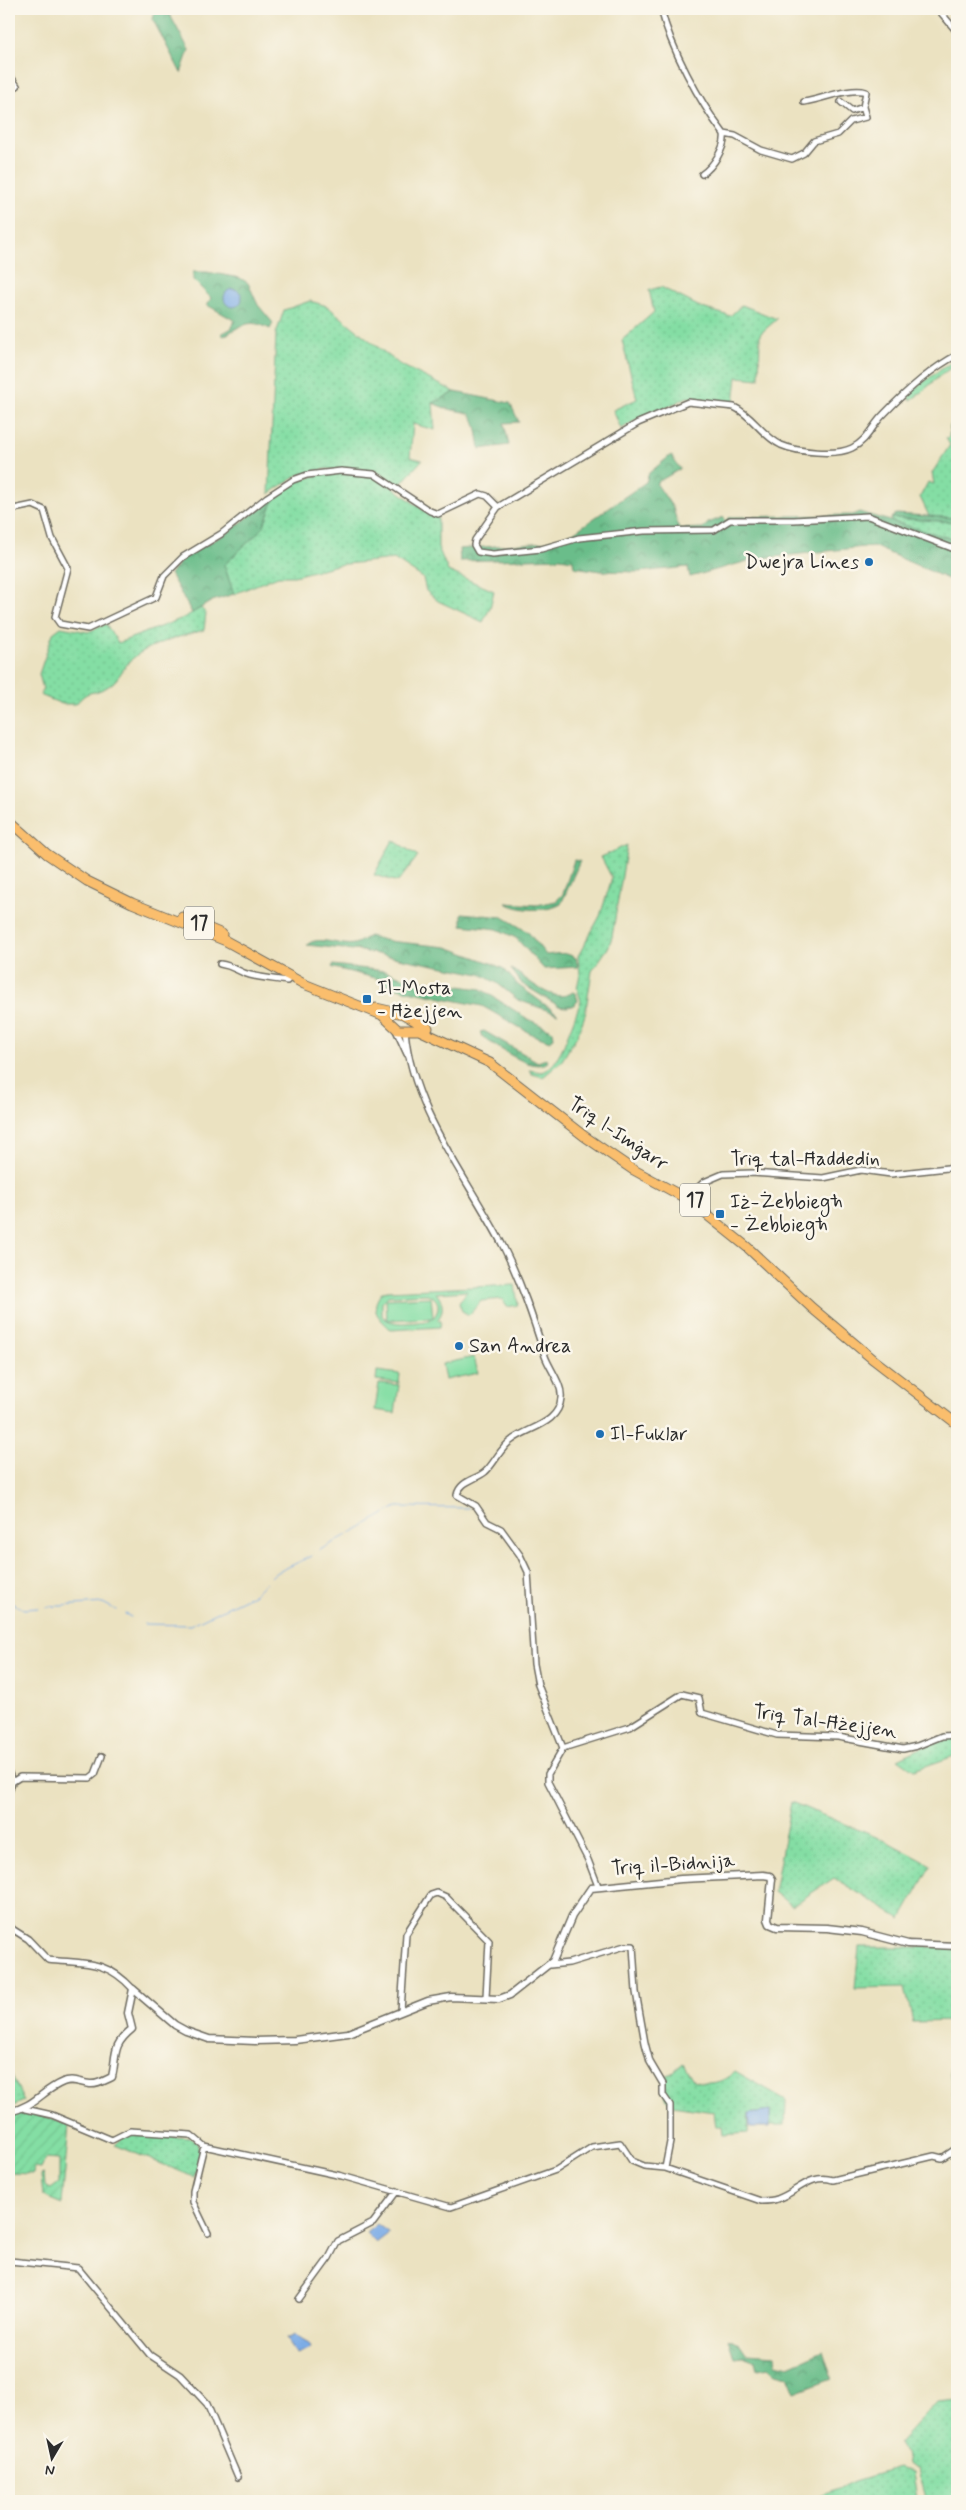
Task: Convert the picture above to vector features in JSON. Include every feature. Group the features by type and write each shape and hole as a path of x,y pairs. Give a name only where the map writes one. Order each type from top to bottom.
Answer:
{"main road":[{"name":"Triq l-Imġarr","path":"9,815 49,850 90,878 143,903 206,925 306,980 383,1010 399,1014 492,1059 587,1133 635,1165 718,1215 799,1291 876,1356 957,1417"},
{"name":"Triq l-Imġarr","path":"9,820 47,854 87,881 132,903 226,941 290,977 382,1016 406,1033 425,1032 490,1063 584,1136 632,1169 694,1204 747,1247 845,1336 957,1424"},
{"path":"394,1026 394,1018 399,1014"},
{"path":"406,1033 408,1018"}],"street":[{"path":"661,9 666,29 709,114 724,134 724,140 710,168 702,174"},
{"path":"938,9 957,32"},
{"path":"9,74 17,86"},
{"path":"724,134 735,136 760,150 792,159 804,153 814,141 838,134 851,121 866,117 863,107 866,92 856,89 825,99 804,102"},
{"path":"841,102 852,111 863,107"},
{"path":"957,355 898,399 881,417 871,433 850,449 807,452 782,445 762,433 734,407 688,402 638,423 496,506 475,540 474,545 478,552 492,554 541,549 579,538 644,531 714,530 730,520 794,520 868,516 957,550"},
{"path":"9,510 33,505 44,510 52,538 68,568 55,617 60,624 86,629 156,597 164,576 186,554 221,534 267,497 300,477 332,471 368,472 380,476 430,511 438,514 480,494 488,497 496,506"},
{"path":"220,964 232,965 239,971 249,975 287,981 290,977"},
{"path":"394,1026 410,1061 434,1130 503,1246 528,1300 538,1336 562,1396 554,1416 511,1440 486,1471 462,1486 458,1497 476,1506 487,1522 502,1529 520,1555 528,1572 534,1664 538,1686 563,1748 548,1774 548,1782 588,1860 598,1886"},
{"path":"406,1033 410,1061"},
{"name":"Triq tal-Ħaddedin","path":"689,1196 704,1182 717,1175 728,1173 822,1178 858,1171 898,1174 957,1167"},
{"name":"Triq Tal-Ħżejjen","path":"563,1748 630,1728 682,1694 699,1698 702,1713 782,1736 838,1737 903,1749 917,1746 942,1736 957,1735"},
{"path":"9,1750 9,1755"},
{"path":"12,1782 20,1777 90,1778 94,1774 102,1756"},
{"path":"9,1773 12,1782 9,1792"},
{"name":"Triq il-Bidnija","path":"133,1989 186,2031 221,2041 295,2040 348,2033 428,2001 450,1997 505,1998 550,1965 559,1952 572,1916 591,1888 767,1875 772,1877 769,1921 777,1927 827,1928 862,1932 908,1944 957,1946"},
{"path":"401,2011 406,1934 427,1901 437,1893 446,1897 489,1941 486,1997"},
{"path":"9,1927 28,1939 48,1960 78,1962 110,1969 133,1989 128,2013 132,2028 122,2036 112,2059 114,2067 112,2077 99,2083 89,2084 73,2080 63,2082 25,2109"},
{"path":"550,1965 569,1963 625,1946 633,1946 636,1992 645,2043 650,2062 663,2084 663,2095 670,2105 670,2142 665,2168"},
{"path":"9,2112 25,2109 52,2115 112,2140 130,2131 191,2135 204,2146 397,2191 453,2207 556,2170 592,2147 603,2144 620,2143 632,2161 644,2166 665,2168 768,2202 781,2198 804,2183 823,2177 833,2180 934,2156 942,2158 957,2148"},
{"path":"204,2146 193,2192 193,2202 208,2233"},
{"path":"300,2299 329,2258 339,2240 373,2223 397,2191"},
{"path":"9,2259 78,2268 150,2355 180,2375 207,2404 238,2478"}],"green space":[{"path":"155,9 174,9 170,15 189,50 181,73 153,20"},
{"path":"193,272 207,272 240,278 248,283 258,305 273,323 270,329 251,323 241,326 224,336 221,334 232,328 234,320 207,305 211,298 193,280"},
{"path":"661,287 702,308 730,316 742,305 777,319 760,334 759,379 737,377 734,403 719,403 687,397 653,415 638,419 621,429 613,410 637,399 622,340 654,312 649,290"},
{"path":"310,301 327,306 399,364 455,392 433,403 435,430 413,424 410,457 422,460 399,486 376,471 325,469 298,475 269,494 276,334 284,310"},
{"path":"957,358 957,365 945,372 917,396 911,400 904,396"},
{"path":"455,392 510,403 519,422 504,423 509,445 480,449 475,422 472,416 468,413 445,408 433,403"},
{"path":"957,415 957,518 929,516 920,497 928,482 934,484 932,473 950,445 946,438 949,437 950,426"},
{"path":"671,455 680,469 656,483 673,508 679,529 704,528 708,523 724,517 725,522 730,517 853,515 859,512 949,538 957,543 957,583 873,546 755,559 690,577 688,567 638,572 601,571 574,567 573,560 560,558 460,561 459,549 546,542 573,533 646,482 649,473"},
{"path":"339,472 379,477 430,515 438,516 438,547 448,571 494,591 490,608 483,622 438,601 426,591 423,578 394,559 337,565 294,576 278,576 234,594 224,565 262,529 275,497 298,481 321,474"},
{"path":"275,497 262,529 224,565 234,594 212,601 192,613 170,574 185,556 227,533"},
{"path":"896,514 957,518 957,522 891,518"},
{"path":"891,518 957,522 957,543 949,538 892,522"},
{"path":"201,608 206,613 204,630 164,642 144,651 129,662 113,683 87,694 76,704 62,704 40,695 43,689 39,674 53,633 61,627 88,632 106,624 118,643 183,618"},
{"path":"393,840 418,856 398,882 374,875"},
{"path":"627,845 612,937 608,948 592,971 585,1015 578,1034 561,1062 543,1077 532,1074 529,1070 541,1072 547,1070 555,1062 564,1045 581,1001 577,988 580,974 578,956 600,916 612,878 601,857"},
{"path":"574,860 580,861 561,904 549,908 526,909 506,903 537,905 556,901 563,894"},
{"path":"462,913 503,917 528,932 546,955 568,954 576,958 578,967 544,969 516,938 497,929 462,925"},
{"path":"369,936 388,941 447,947 491,963 504,969 518,985 558,1014 518,1000 497,983 480,974 362,951 307,945 317,941 354,944"},
{"path":"333,965 385,971 407,979 481,989 528,1019 553,1031 554,1038 550,1041 533,1035 482,1006 390,986 380,979 334,968 332,967"},
{"path":"511,969 541,989 557,996 573,992 576,994 578,1001 574,1005 559,1006 522,984"},
{"path":"484,1031 538,1062 546,1059 548,1062 541,1065 533,1064 514,1057 482,1037 480,1032"},
{"path":"515,1285 518,1305 507,1307 502,1299 481,1301 469,1315 462,1311 459,1303 467,1291 436,1293 442,1306 440,1317 437,1320 441,1321 440,1327 391,1330 379,1317 376,1309 376,1304 382,1292","holes":["427,1294 437,1301 438,1308 433,1318 431,1297 386,1299 387,1320 382,1316 382,1303 388,1296","432,1318 428,1321 410,1323 398,1323 388,1320"]},
{"path":"474,1357 478,1373 445,1380 442,1364"},
{"path":"377,1371 400,1374 399,1383 376,1380"},
{"path":"379,1383 399,1385 395,1413 375,1410"},
{"path":"9,1711 17,1715 13,1743 9,1750"},
{"path":"946,1736 957,1737 957,1755 914,1770 898,1759"},
{"path":"791,1802 886,1841 931,1865 901,1919 834,1878 792,1906 774,1892"},
{"path":"859,1947 957,1947 957,2021 913,2022 905,1987 855,1988"},
{"path":"957,2033 957,2113 951,2082 950,2063"},
{"path":"683,2063 693,2080 705,2083 721,2081 735,2071 786,2100 785,2125 770,2125 770,2111 749,2114 748,2133 723,2135 722,2127 716,2127 714,2112 672,2106 666,2097 662,2077 672,2073"},
{"path":"9,2069 24,2101 9,2108"},
{"path":"22,2111 69,2125 62,2204 43,2196 41,2175 44,2174 45,2186 51,2189 59,2183 59,2159 46,2158 41,2169 34,2168 33,2174 9,2173 9,2116"},
{"path":"126,2134 191,2138 197,2142 201,2154 194,2177 115,2145"},
{"path":"728,2339 740,2344 746,2353 775,2355 776,2363 789,2366 823,2351 832,2379 795,2393 788,2376 776,2373 769,2367 758,2369 756,2361 743,2356 734,2357"},
{"path":"957,2400 957,2501 927,2501 918,2470 907,2464 905,2453 899,2443 937,2402"},
{"path":"897,2468 913,2472 917,2501 811,2501 855,2481"}],"water":[{"path":"233,289 239,292 242,298 239,304 233,307 227,304 224,298 227,292"},
{"path":"770,2111 770,2127 750,2127 749,2114"},
{"path":"377,2224 389,2233 376,2243 366,2233"},
{"path":"295,2335 309,2343 311,2348 297,2354 287,2339"}],"waterway":[{"path":"320,1550 397,1507 469,1508"},
{"path":"144,1624 190,1625 253,1595 274,1574 311,1556"},
{"path":"9,1602 24,1609 38,1608"},
{"path":"46,1607 103,1603 116,1610"},
{"path":"125,1614 131,1617"}],"place":[{"name":"Dwejra Lines","path":"869,562"},
{"name":"Il-Mosta - Ħżejjen","path":"367,999"},
{"name":"Iż-Żebbiegħ - Żebbiegħ","path":"720,1214"},
{"name":"San Andrea","path":"459,1346"},
{"name":"Il-Fuklar","path":"600,1434"}]}
